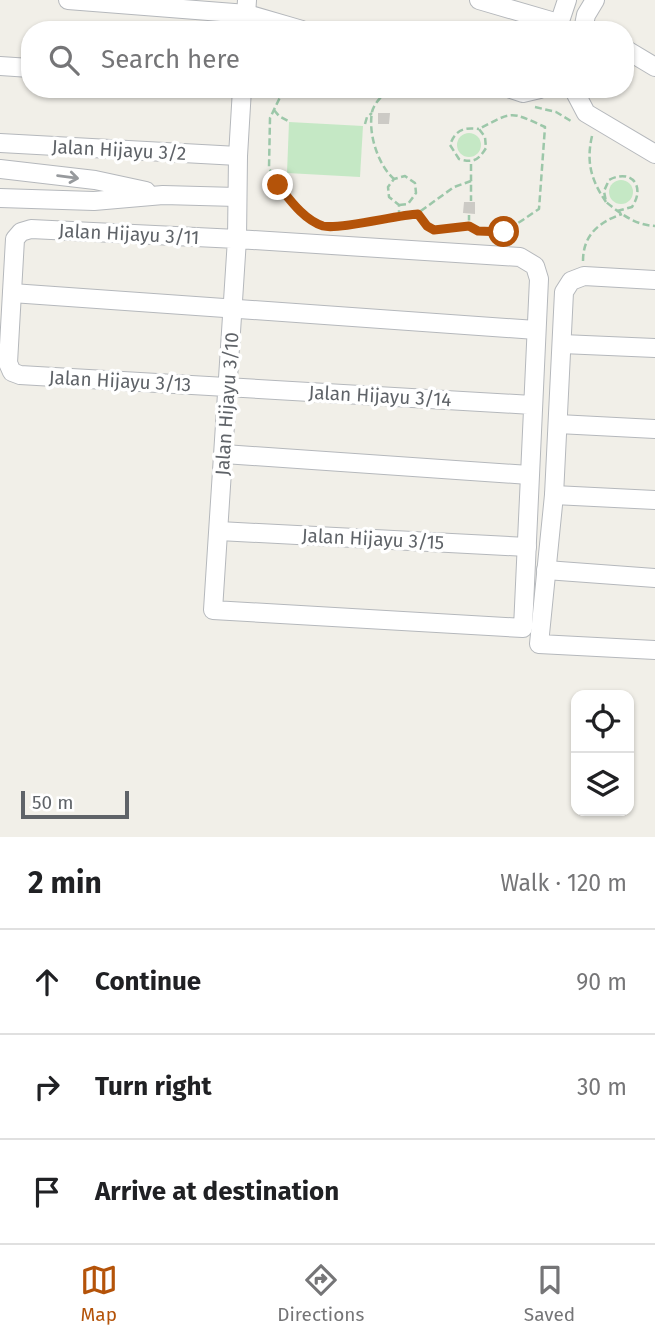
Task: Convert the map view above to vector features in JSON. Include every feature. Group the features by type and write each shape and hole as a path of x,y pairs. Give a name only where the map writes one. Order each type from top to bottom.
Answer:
{"street":[{"path":"68,0 247,15 269,21"},
{"path":"479,0 542,21"},
{"path":"559,21 567,0"},
{"path":"586,21 586,15 595,0"},
{"path":"634,54 655,67"},
{"path":"0,66 21,67"},
{"name":"Jalan Hijayu 3/10","path":"241,98 237,239 214,610 523,628"},
{"path":"578,98 586,113 655,154"},
{"name":"Jalan Hijayu 3/2","path":"0,143 238,156"},
{"path":"0,169 95,180 163,195"},
{"path":"0,198 94,201 163,195 237,197"},
{"name":"Jalan Hijayu 3/11","path":"12,293 15,239 21,232 31,229 520,257 535,266 539,279 523,628"},
{"path":"655,280 584,276 571,281 564,292 554,495 539,644 655,650"},
{"path":"12,293 536,330"},
{"name":"Jalan Hijayu 3/13","path":"12,293 8,363 12,372 20,375 228,388"},
{"path":"562,344 655,348"},
{"name":"Jalan Hijayu 3/14","path":"228,388 532,405"},
{"path":"558,424 655,429"},
{"path":"224,454 529,475"},
{"path":"554,495 655,500"},
{"name":"Jalan Hijayu 3/15","path":"219,531 527,547"},
{"path":"546,570 655,578"}],"path":[{"path":"280,98 270,118 269,168 278,185 300,211 323,226 337,227 418,214 454,187 471,181"},
{"path":"379,98 372,113 374,142 384,166 394,179"},
{"path":"274,110 288,121"},
{"path":"365,124 372,113"},
{"path":"418,214 427,226 434,230 469,226 478,231 504,232 539,209 545,127 516,114 508,114 479,129 465,127 453,135 450,145 459,159 471,163 480,159 486,148 485,137 479,129"},
{"path":"593,134 589,166 594,184 606,202 633,221 655,226"},
{"path":"471,163 471,201"},
{"path":"606,202 604,191 608,180 618,175 630,177 637,185 638,197 632,207 617,211"},
{"path":"405,176 415,183 416,193 408,204 399,205 389,197 388,187 394,179 405,176"},
{"path":"399,205 399,215"},
{"path":"583,264 587,239 596,227 607,219 622,214"},
{"path":"469,215 469,226"}],"green space":[{"path":"289,122 363,126 360,177 287,173"},
{"path":"469,133 478,136 481,145 478,154 469,157 460,154 457,145 460,136"},
{"path":"621,180 630,183 633,192 630,201 621,204 612,201 609,192 612,183"}],"building":[{"path":"378,113 390,113 389,124 378,124"},
{"path":"464,202 475,202 475,214 463,213"}],"route":[{"path":"278,185 300,211 323,226 337,227 418,214 427,226 434,230 469,226 478,231 504,232"}]}
